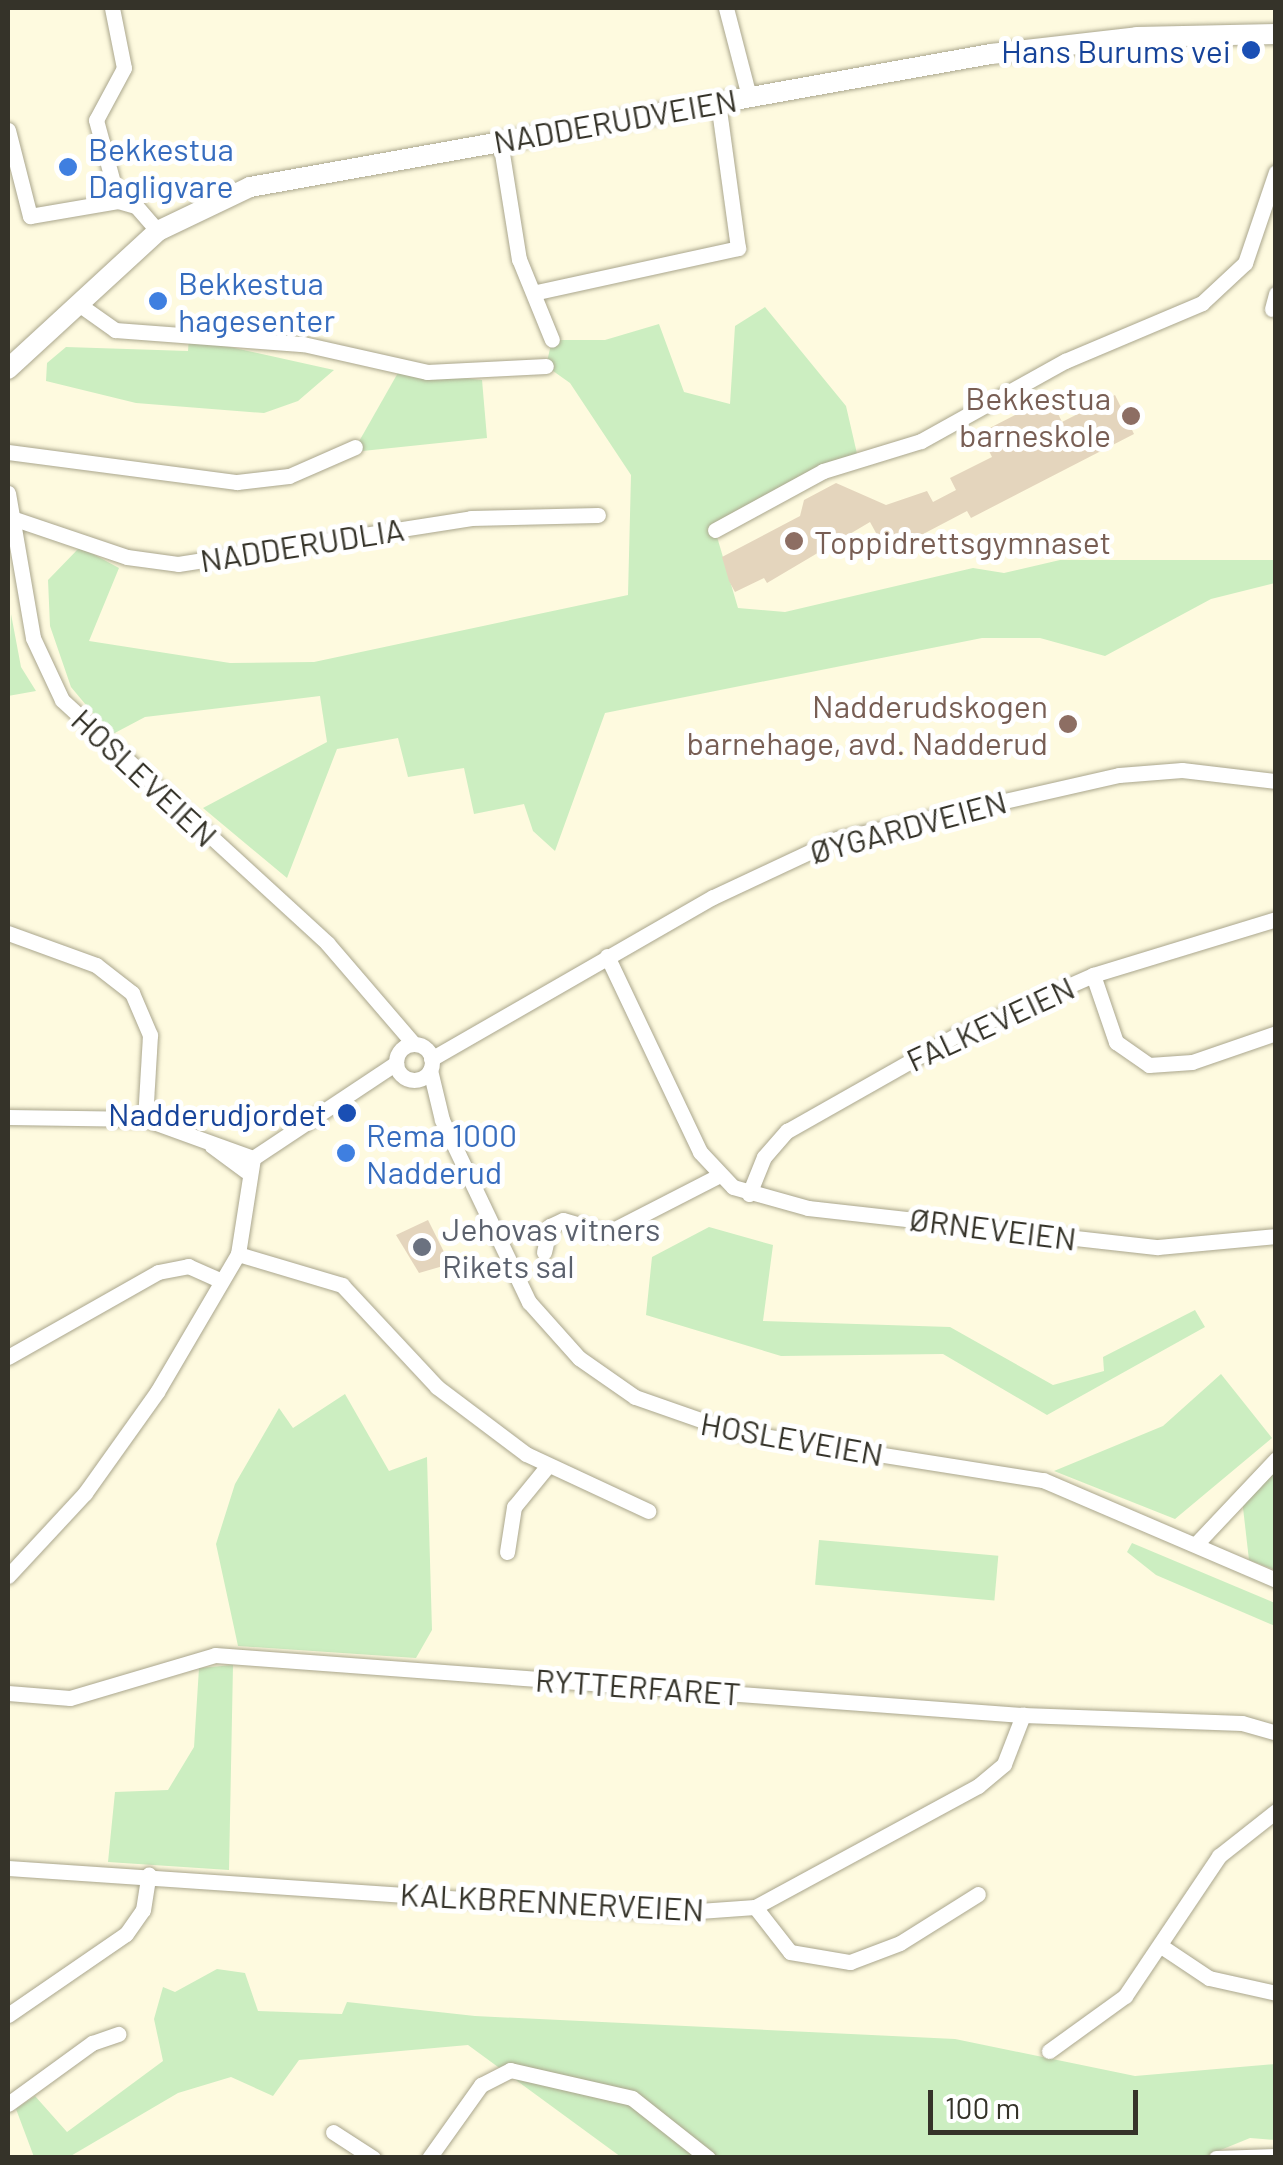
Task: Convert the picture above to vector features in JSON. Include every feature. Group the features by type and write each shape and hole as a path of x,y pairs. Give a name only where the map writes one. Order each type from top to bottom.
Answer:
{"main road":[{"name":"NADDERUDVEIEN","path":"10,364 158,231 250,187 749,96 1090,40 1276,34"}],"street":[{"path":"112,8 124,68 96,120 118,201"},
{"path":"726,8 749,96"},
{"path":"537,292 738,248 718,102"},
{"path":"8,130 30,216 118,201 136,206 158,231"},
{"path":"500,141 519,259 537,292 552,340"},
{"path":"714,530 823,471 920,441 1054,367 1202,303 1246,263 1276,172"},
{"path":"77,303 114,330 287,342 446,374 546,366"},
{"path":"8,452 237,482 288,476 355,447"},
{"name":"HOSLEVEIEN","path":"8,494 33,638 62,700 328,943 430,1064 442,1120"},
{"name":"NADDERUDLIA","path":"12,518 127,557 178,564 486,516 598,515"},
{"name":"ØYGARDVEIEN","path":"403,1068 430,1064 463,1035 607,956 837,839 1119,775 1182,770 1276,780"},
{"name":"FALKEVEIEN","path":"749,1194 772,1145 808,1116 957,1034 1093,974 1276,919"},
{"path":"8,933 96,964 132,993 150,1035 144,1119"},
{"path":"544,1252 550,1226 562,1220 607,1233 716,1177 607,956"},
{"path":"1093,974 1116,1042 1148,1065 1192,1062 1276,1034"},
{"name":"HOSLEVEIEN","path":"381,1005 403,1068 442,1120 529,1302 580,1358 635,1397 732,1431 1043,1480 1276,1580"},
{"name":"ØYGARDVEIEN","path":"403,1068 417,1044 463,1035"},
{"path":"249,1165 403,1068"},
{"path":"8,1118 144,1119 206,1140 249,1165"},
{"path":"8,1576 113,1456 238,1254 248,1220 249,1165"},
{"name":"ØRNEVEIEN","path":"716,1177 749,1194 808,1208 1158,1247 1276,1236"},
{"path":"238,1254 360,1297 437,1387 546,1468 648,1511"},
{"path":"8,1357 158,1272 188,1266 221,1281"},
{"path":"1196,1544 1276,1459"},
{"path":"506,1552 514,1507 546,1468"},
{"name":"RYTTERFARET","path":"8,1693 70,1698 215,1654 1023,1715 1242,1723 1276,1734"},
{"name":"KALKBRENNERVEIEN","path":"8,1868 149,1874 671,1913 755,1907 978,1786 1004,1764 1023,1715"},
{"path":"1050,2051 1125,1996 1164,1948 1219,1856 1276,1811"},
{"path":"8,2015 126,1934 143,1910 149,1874"},
{"path":"755,1907 790,1952 850,1962 900,1942 978,1894"},
{"path":"1164,1948 1209,1978 1276,1993"},
{"path":"8,2104 92,2044 118,2034"},
{"path":"429,2158 482,2086 510,2070 632,2098 708,2158"},
{"path":"333,2132 372,2158"},
{"path":"1216,2158 1276,2156"}],"green space":[{"path":"765,307 846,406 858,458 715,530 738,608 785,612 973,568 1004,573 1060,560 1276,560 1275,583 1211,599 1105,656 1040,638 982,638 605,713 555,851 533,831 524,804 474,814 464,768 408,777 398,738 337,749 287,878 203,808 327,742 320,696 145,717 111,735 71,687 50,626 48,580 80,547 119,568 89,641 230,663 314,662 628,595 631,475 570,383 546,366 552,340 605,340 659,324 684,392 730,404 735,326"},
{"path":"189,338 334,370 298,401 264,413 136,403 46,381 47,363 66,347 188,351"},
{"path":"399,371 482,380 487,438 353,452"},
{"path":"11,614 21,667 36,691 8,696"},
{"path":"709,1227 773,1245 763,1321 950,1327 1053,1385 1104,1371 1103,1357 1195,1310 1205,1327 1047,1415 943,1354 781,1356 646,1315 652,1257"},
{"path":"1221,1374 1272,1438 1175,1519 1054,1471 1163,1426"},
{"path":"345,1394 389,1471 427,1457 432,1630 416,1658 238,1646 216,1544 235,1484 279,1408 293,1428"},
{"path":"1275,1468 1275,1570 1249,1560 1242,1499"},
{"path":"819,1540 998,1556 994,1601 815,1585"},
{"path":"1132,1543 1275,1603 1275,1626 1156,1575 1127,1552"},
{"path":"233,1665 229,1870 108,1862 115,1792 168,1790 194,1747 199,1668"},
{"path":"217,1969 245,1973 258,2011 342,2014 347,2002 475,2016 955,2039 1135,2076 1276,2064 1275,2140 1250,2138 1201,2158 621,2157 468,2045 299,2060 273,2096 231,2077 178,2093 69,2157 34,2157 16,2109 35,2096 67,2132 163,2061 154,2019 163,1987 175,1992"}],"building":[{"path":"1115,395 1134,434 971,518 967,511 887,553 870,522 767,583 764,578 735,592 729,581 722,557 800,516 804,500 836,483 886,505 927,491 933,502 956,490 950,478 992,457 980,433 1050,397 1062,422"},
{"name":"Jehovas vitners Rikets sal","path":"428,1220 450,1264 419,1273 396,1235"}],"place":[{"name":"Hans Burums vei","path":"1251,50"},
{"name":"Bekkestua Dagligvare","path":"68,167"},
{"name":"Bekkestua hagesenter","path":"158,301"},
{"name":"Bekkestua barneskole","path":"1131,416"},
{"name":"Toppidrettsgymnaset","path":"794,541"},
{"name":"Nadderudskogen barnehage, avd. Nadderud","path":"1068,724"},
{"name":"Nadderudjordet","path":"347,1113"},
{"name":"Rema 1000 Nadderud","path":"346,1153"},
{"name":"Jehovas vitners Rikets sal","path":"422,1247"}]}
